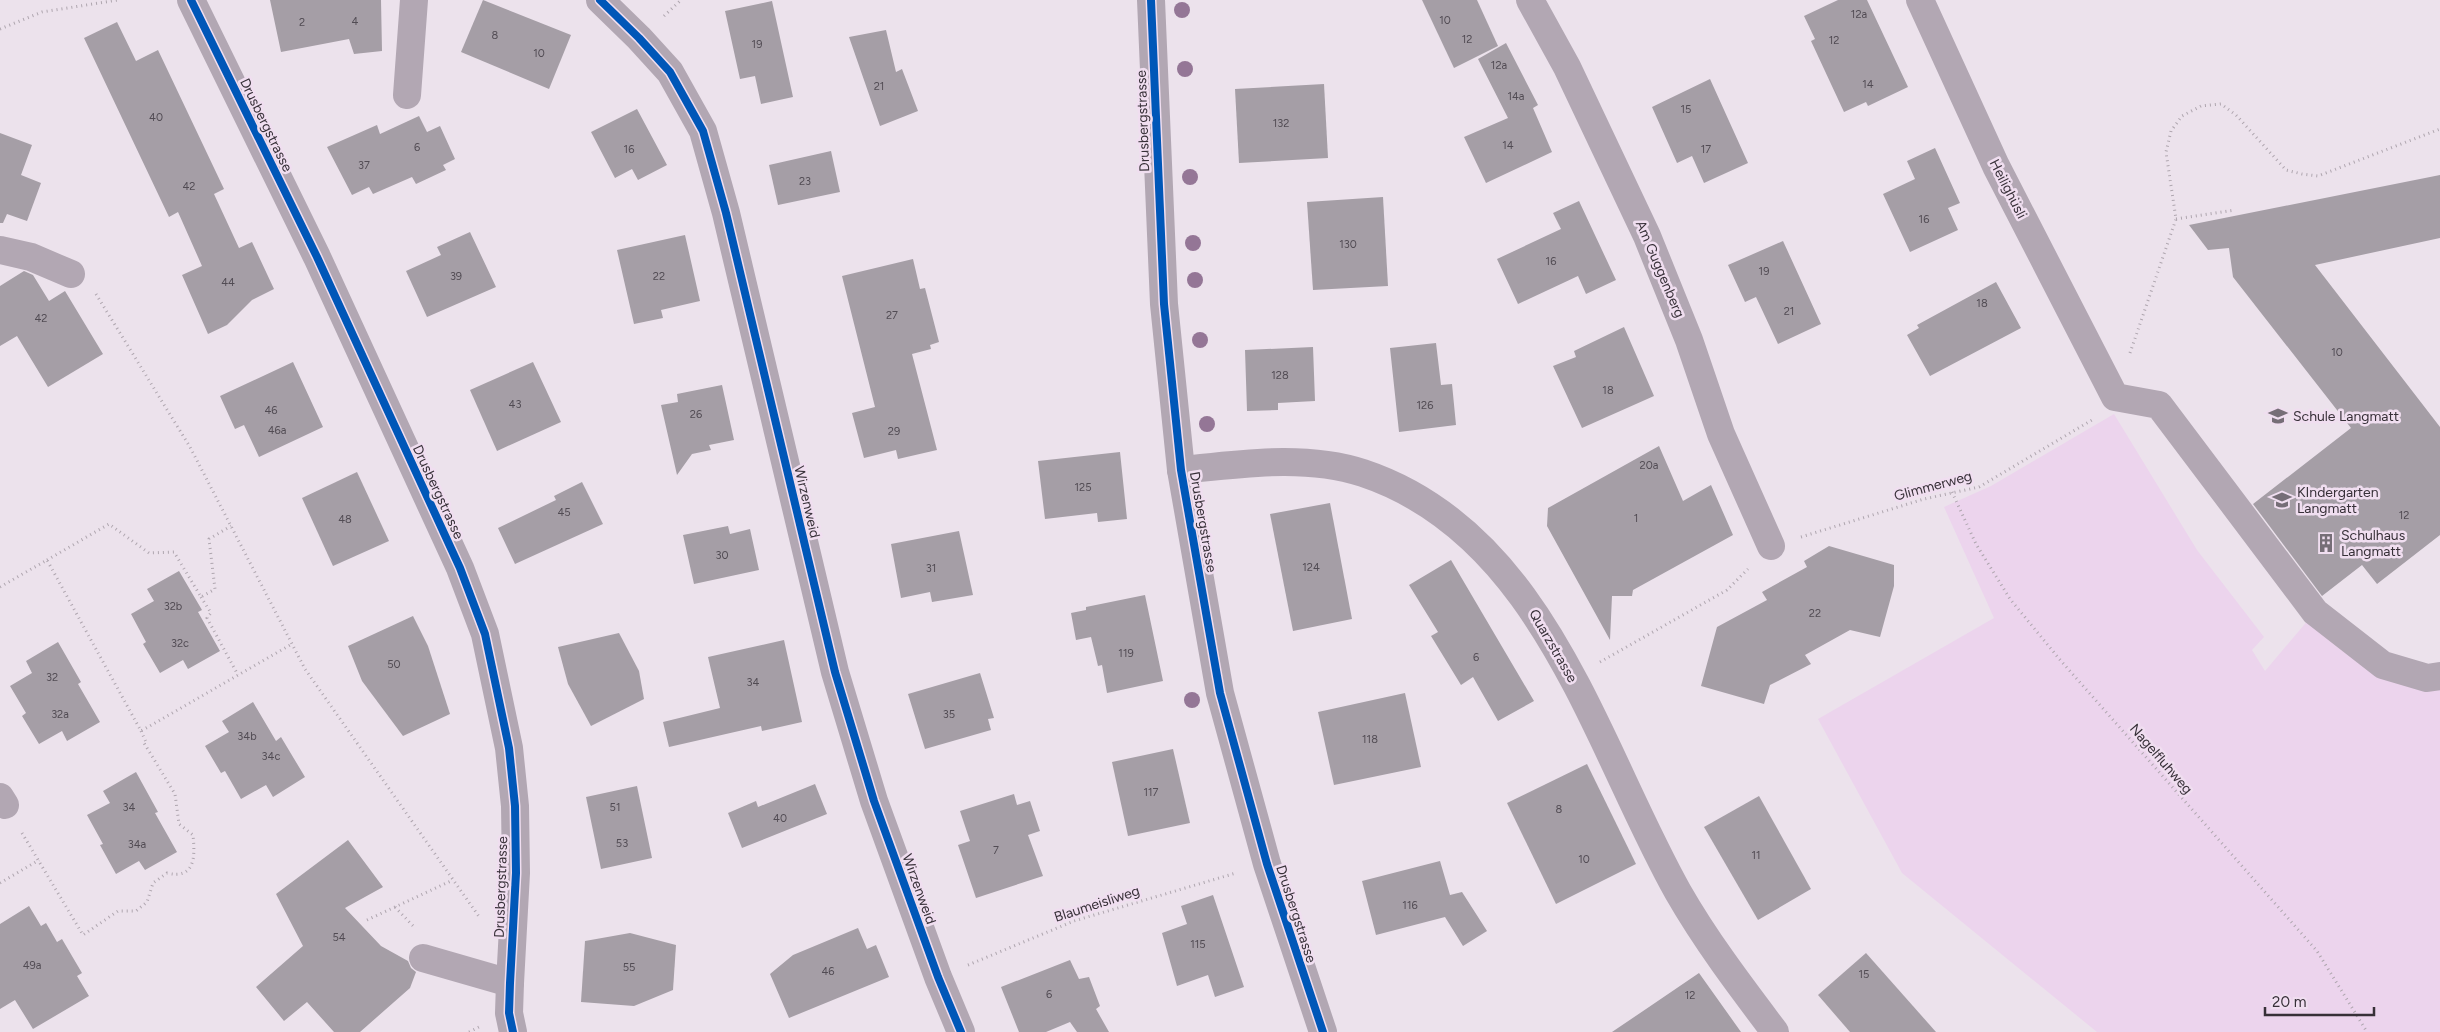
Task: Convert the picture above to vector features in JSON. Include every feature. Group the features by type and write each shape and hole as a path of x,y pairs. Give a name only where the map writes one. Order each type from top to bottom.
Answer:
{"street":[{"name":"Drusbergstrasse","path":"192,0 317,257 460,568 485,634 509,748 515,806 516,873 509,1013 512,1032"},
{"path":"407,95 414,0"},
{"name":"Wirzenweid","path":"600,0 670,72 703,131 726,213 835,672 874,801 938,977 961,1032"},
{"name":"Drusbergstrasse","path":"1152,0 1164,304 1181,470 1220,693 1267,864 1323,1032"},
{"name":"Am Guggenberg","path":"1530,0 1568,67 1647,236 1689,340 1721,434 1771,546"},
{"name":"Heilighüsli","path":"1920,0 1996,166 2109,386"},
{"path":"0,250 31,257 71,274"},
{"path":"2109,386 2158,405 2315,612 2383,665 2427,678 2440,676"},
{"name":"Quarzstrasse","path":"1181,470 1282,462 1321,463 1363,473 1398,488 1434,509 1473,541 1510,579 1544,625 1678,892 1727,969 1775,1032"},
{"path":"424,958 510,983"}],"path":[{"path":"0,29 42,12 118,0"},
{"path":"2109,386 2176,219 2166,152 2171,131 2182,116 2201,106 2220,104 2236,115 2286,170 2318,176 2440,129"},
{"path":"2176,219 2235,210"},
{"path":"71,274 94,290 190,447 305,669 483,922 512,945"},
{"path":"0,587 109,524 149,553 174,552 211,613 207,618 238,675"},
{"path":"202,597 215,589 209,539 230,526"},
{"path":"2,801 39,860 82,935 118,911 136,911 147,902 153,882 167,873 177,876 186,872 194,860 193,835 179,824 175,794 144,743 146,742 141,731 48,560"},
{"path":"1615,653 1728,590"},
{"path":"141,731 292,644"},
{"path":"0,883 39,860"},
{"path":"367,920 453,880"}],"shaded area":[{"path":"2114,414 2197,550 2264,637 2252,650 2265,671 2315,612 2383,665 2440,676 2440,1032 2097,1032 1902,873 1818,719 1994,618 1944,507 1991,486"}],"building":[{"path":"270,0 381,0 382,51 354,54 349,39 281,52"},
{"path":"483,0 571,35 549,89 461,52"},
{"path":"1422,0 1477,0 1498,46 1454,68"},
{"path":"1838,0 1867,0 1908,87 1868,106 1866,102 1844,112 1811,41 1815,39 1804,16"},
{"path":"772,1 793,97 761,104 755,76 740,79 725,11"},
{"path":"117,22 136,61 158,50 224,189 214,194 239,248 252,242 274,289 252,300 227,325 208,334 182,275 202,266 178,212 169,217 84,38"},
{"path":"886,30 896,72 902,69 918,111 880,126 849,37"},
{"path":"1506,43 1538,105 1533,108 1552,152 1486,183 1464,137 1508,118 1478,59"},
{"path":"1710,79 1748,163 1704,183 1692,156 1677,163 1652,107"},
{"path":"1324,84 1328,158 1239,163 1235,89"},
{"path":"637,109 667,165 638,180 632,169 615,178 591,132"},
{"path":"419,116 427,132 440,126 455,159 443,165 446,170 416,184 412,177 373,194 369,187 352,195 327,147 377,125 380,134"},
{"path":"0,133 32,145 21,175 41,183 27,221 7,214 3,223 0,223"},
{"path":"1935,148 1960,203 1948,208 1958,230 1910,252 1883,194 1915,179 1907,161"},
{"path":"831,151 840,192 778,205 769,165"},
{"path":"2440,175 2440,238 2315,265 2440,427 2440,535 2377,584 2362,565 2322,596 2253,504 2351,428 2233,277 2229,248 2208,250 2189,225"},
{"path":"1383,197 1388,286 1313,290 1307,202"},
{"path":"1579,201 1616,280 1586,294 1578,276 1518,304 1497,259 1561,229 1553,213"},
{"path":"470,232 496,287 427,317 406,271 441,255 437,247"},
{"path":"685,235 700,301 661,310 663,318 634,324 617,250"},
{"path":"1783,241 1821,324 1778,344 1756,297 1745,302 1728,265"},
{"path":"913,259 920,289 925,288 939,342 930,345 931,349 912,354 937,450 898,459 896,450 864,458 852,413 875,407 842,276"},
{"path":"24,271 33,275 49,301 65,291 103,354 48,387 17,336 0,346 0,286"},
{"path":"1996,282 2021,328 1930,376 1907,335 1919,328 1917,325"},
{"path":"1624,327 1654,396 1582,428 1553,366 1576,357 1574,351"},
{"path":"1436,343 1441,385 1452,384 1456,425 1399,432 1390,348"},
{"path":"1313,347 1315,401 1278,403 1278,410 1247,411 1245,350"},
{"path":"293,362 323,427 259,457 244,425 235,429 220,396"},
{"path":"533,362 561,422 497,451 470,390"},
{"path":"722,385 734,440 709,445 711,450 692,454 677,475 661,405 678,402 677,394"},
{"path":"1659,446 1683,501 1711,485 1733,535 1633,590 1632,596 1612,596 1610,640 1547,526 1548,508"},
{"path":"1120,452 1127,519 1098,522 1097,513 1045,519 1038,461"},
{"path":"357,472 389,541 333,566 302,498"},
{"path":"582,482 603,524 515,564 498,528 556,500 554,496"},
{"path":"1330,503 1352,619 1293,631 1270,514"},
{"path":"728,526 730,534 750,529 759,570 694,584 683,535"},
{"path":"959,531 973,595 932,602 930,592 901,598 891,544"},
{"path":"1829,546 1894,565 1894,586 1880,637 1850,630 1805,655 1811,664 1770,685 1764,704 1701,686 1717,627 1767,600 1762,592 1807,567 1804,561"},
{"path":"1451,560 1534,701 1498,721 1473,677 1461,685 1431,636 1438,632 1409,585"},
{"path":"179,571 202,610 198,612 220,651 188,669 183,660 160,673 143,644 146,642 131,614 154,601 147,589"},
{"path":"1145,595 1163,681 1107,693 1102,665 1098,666 1091,637 1076,640 1071,613 1086,610 1086,607"},
{"path":"413,616 428,646 450,714 403,736 362,681 348,646"},
{"path":"619,633 639,671 644,699 591,726 568,684 558,647"},
{"path":"784,640 802,722 762,731 761,726 669,747 663,722 720,708 708,657"},
{"path":"58,642 81,682 78,684 100,722 67,741 62,731 39,744 22,716 26,713 10,686 32,673 26,661"},
{"path":"980,673 994,718 988,719 991,730 925,749 908,694"},
{"path":"1405,693 1421,767 1334,785 1318,712"},
{"path":"253,702 276,741 281,737 305,777 273,797 266,785 241,799 225,771 221,773 205,746 229,732 222,721"},
{"path":"1173,749 1190,823 1128,836 1112,762"},
{"path":"1587,764 1636,864 1556,904 1507,803"},
{"path":"136,772 158,812 155,813 177,852 145,870 139,861 116,874 100,845 103,844 87,815 110,803 103,791"},
{"path":"815,784 827,814 742,848 728,813 756,801 758,807"},
{"path":"637,786 652,858 601,869 586,797"},
{"path":"1014,794 1017,805 1030,801 1040,831 1028,835 1043,876 976,898 958,845 970,841 960,811"},
{"path":"1759,796 1811,889 1758,920 1704,827"},
{"path":"348,840 383,887 345,908 381,946 408,961 411,968 416,972 410,988 360,1032 334,1032 307,1002 284,1021 256,987 303,946 276,894"},
{"path":"1440,861 1450,895 1462,892 1487,931 1463,946 1445,917 1376,935 1362,881"},
{"path":"1213,895 1244,987 1215,997 1208,975 1177,986 1162,933 1187,924 1181,906"},
{"path":"29,906 41,926 46,923 57,942 62,939 82,973 77,976 89,996 33,1029 15,1000 0,1009 0,924"},
{"path":"858,928 867,949 876,945 889,977 789,1018 770,974 793,955"},
{"path":"630,933 676,945 673,990 634,1006 581,1002 585,941"},
{"path":"1866,953 1936,1032 1850,1032 1818,995"},
{"path":"1070,960 1079,979 1089,977 1100,1006 1096,1009 1109,1032 1077,1032 1070,1022 1046,1032 1019,1032 1001,987"},
{"path":"1699,973 1741,1032 1612,1032 1649,1007"}],"cycle path":[{"path":"191,0 317,257 460,568 485,634 509,748 515,806 516,873 509,1013 513,1032"},
{"path":"600,0 670,72 703,131 726,213 835,672 874,801 938,977 961,1032"},
{"path":"1151,0 1164,304 1181,470 1220,693 1267,864 1323,1032"}],"place":[{"name":"Schule Langmatt","path":"2278,416"},
{"name":"KIndergarten Langmatt","path":"2282,500"},
{"name":"Schulhaus Langmatt","path":"2326,543"}]}
